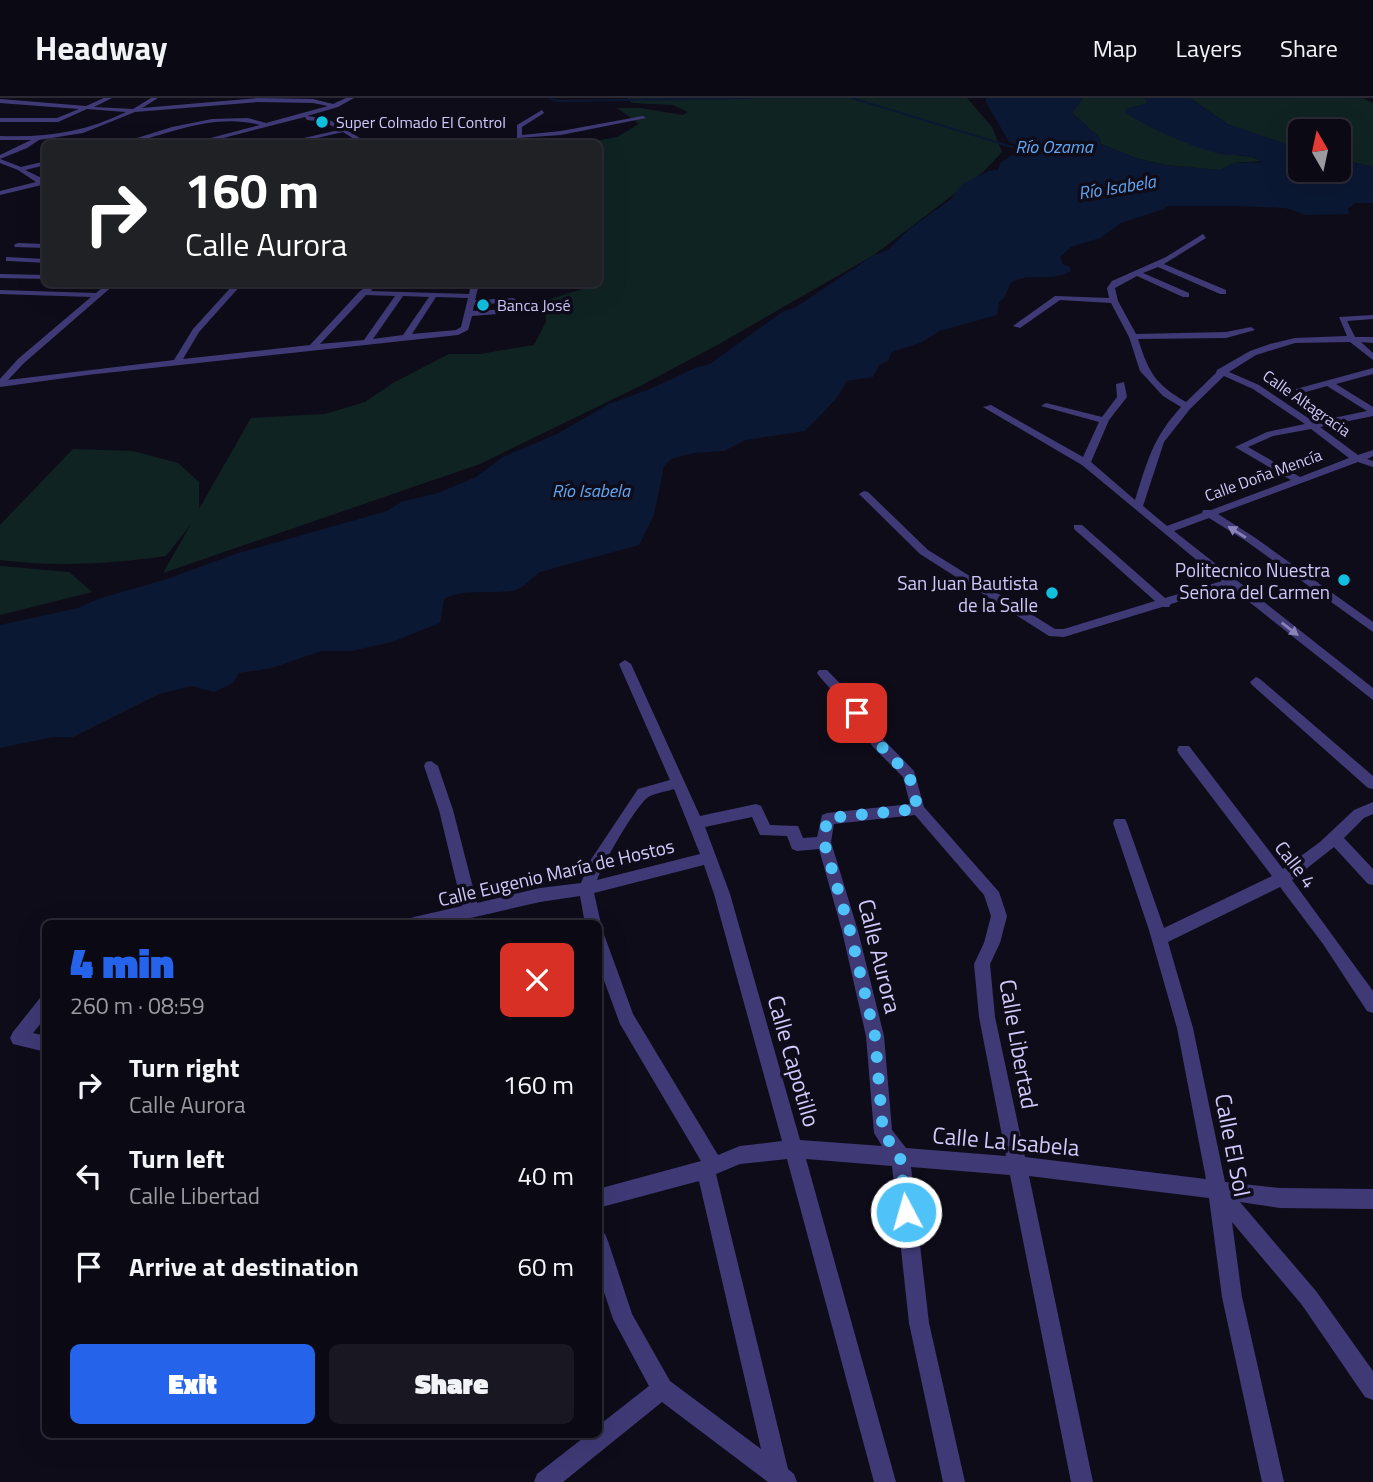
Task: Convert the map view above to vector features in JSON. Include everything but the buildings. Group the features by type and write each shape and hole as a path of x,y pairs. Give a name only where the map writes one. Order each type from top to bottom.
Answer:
{"street":[{"path":"0,120 51,122 89,109 109,98"},
{"path":"0,138 38,138 84,132 135,111 155,98"},
{"path":"206,140 321,111 351,98"},
{"path":"0,101 135,111 258,99 313,101 336,106"},
{"path":"1,109 14,102"},
{"path":"197,106 206,122"},
{"path":"321,111 326,120"},
{"path":"519,137 519,126 542,112"},
{"path":"136,140 236,117 266,124"},
{"path":"295,117 326,120 361,140"},
{"path":"515,140 519,137 561,134 643,118"},
{"path":"299,140 346,130"},
{"path":"0,159 38,138"},
{"path":"0,159 42,181"},
{"path":"20,169 42,164"},
{"path":"0,193 42,182"},
{"path":"1187,407 1166,394 1144,371 1133,337 1114,301 1111,288 1115,283 1158,264 1203,236"},
{"path":"18,244 42,246"},
{"path":"9,259 42,261"},
{"path":"1158,264 1223,292"},
{"path":"1136,273 1186,295"},
{"path":"0,276 42,276"},
{"path":"24,292 42,278"},
{"path":"1,384 22,360 108,287"},
{"path":"177,362 181,352 235,287"},
{"path":"311,349 370,287"},
{"path":"1,384 458,332 465,328 474,287"},
{"path":"0,292 99,295"},
{"path":"363,293 513,300"},
{"path":"366,343 401,294"},
{"path":"405,339 433,295"},
{"path":"1017,326 1058,298 1114,301"},
{"path":"468,314 523,310"},
{"path":"1373,317 1342,319 1352,339 1373,357"},
{"path":"1133,337 1226,335 1251,330"},
{"path":"1139,505 1157,447 1187,407 1220,372 1264,346 1352,339 1373,340"},
{"path":"1299,391 1373,370"},
{"name":"Calle Altagracia","path":"1220,372 1236,377 1259,390 1355,458 1373,464"},
{"path":"1327,382 1373,412"},
{"path":"1086,463 1104,420 1122,397 1121,384"},
{"path":"1046,406 1104,420"},
{"path":"988,407 1086,463 1373,695"},
{"path":"1297,479 1240,447 1261,437 1373,412"},
{"name":"Calle Doña Mencía","path":"1166,530 1207,512 1373,453"},
{"path":"864,494 924,552 1053,633 1064,633 1165,604 1230,582"},
{"path":"1207,512 1250,539 1373,628"},
{"path":"1078,527 1165,604"},
{"name":"Calle Capotillo","path":"625,664 696,823 722,894 885,1482"},
{"name":"Calle Libertad","path":"823,673 848,700 878,743 909,775 918,809 991,891 999,916 992,943 982,964 987,1017 1019,1165 1078,1479"},
{"path":"1256,682 1373,784"},
{"name":"Calle 4","path":"1184,750 1215,794 1348,964 1373,1005"},
{"path":"431,766 446,810 471,910"},
{"path":"592,920 586,888 596,866 634,803 643,793 677,783"},
{"path":"1160,939 1283,878 1359,814 1373,808"},
{"path":"696,823 756,810 765,831 793,830 797,845 824,842 827,818 918,809"},
{"name":"Calle El Sol","path":"1120,823 1160,939 1185,1028 1218,1191 1232,1297 1273,1482"},
{"path":"1334,837 1373,879"},
{"name":"Calle Aurora","path":"824,842 850,931 875,1036 883,1133 900,1156 919,1323 954,1482"},
{"name":"Calle Eugenio María de Hostos","path":"430,920 540,895 586,888 707,858"},
{"path":"602,951 626,1018 710,1167 782,1479"},
{"path":"42,1008 19,1036 42,1043"},
{"name":"Calle La Isabela","path":"602,1198 710,1167 740,1155 793,1149 900,1156 956,1163 1019,1165 1280,1198 1373,1199"},
{"path":"1218,1191 1309,1298 1373,1388"},
{"path":"602,1253 623,1319 662,1390 782,1479"},
{"path":"602,1437 662,1390"},
{"path":"545,1482 601,1438"}],"green space":[{"path":"627,98 967,98 992,127 1002,152 983,172 874,255 642,385 480,464 163,573 191,524 166,556 83,564 0,560 0,525 73,449 133,451 178,463 199,482 199,509 251,418 325,414 365,402 393,383 449,354 480,354 534,345 546,322 544,301 588,287 602,287 600,140 617,137 639,124 617,108 640,108 683,115 688,112 673,105 632,103"},
{"path":"1083,98 1144,98 1148,103 1126,109 1217,153 1252,157 1262,161 1234,163 1220,170 1165,165 1136,158 1101,144 1099,137 1072,113"},
{"path":"1190,98 1362,98 1373,103 1373,167 1351,162 1351,119 1288,119 1288,145 1227,124"},
{"path":"0,566 69,572 92,592 0,615"}],"water":[{"name":"Río Isabela","path":"986,98 1083,98 1072,113 1099,137 1101,144 1136,158 1165,165 1220,170 1234,163 1262,162 1255,158 1221,154 1198,147 1158,131 1125,112 1126,109 1148,103 1144,98 1190,98 1227,124 1288,145 1288,182 1351,182 1351,162 1373,167 1373,203 1355,203 1348,209 1349,214 1306,215 1285,208 1167,206 1121,223 1100,238 1071,247 1060,257 1071,271 1056,276 1025,278 1011,283 999,302 997,315 940,331 920,343 892,352 888,361 879,365 873,377 847,381 836,399 805,431 746,440 724,451 694,453 671,459 664,466 654,515 639,545 540,572 516,590 468,592 451,596 444,599 440,623 392,642 351,651 321,651 272,668 239,673 233,683 214,692 192,686 159,694 73,737 53,737 0,748 0,625 78,608 235,554 387,511 401,502 438,493 476,477 503,457 557,434 609,404 710,364 782,312 796,307 874,255 888,250 909,229 951,199 962,184 989,171 998,170 1000,163 1018,151 1016,145 1009,142"}],"waterway":[{"path":"549,98 558,101 751,98"},
{"name":"Río Ozama","path":"852,98 1022,150"}],"place":[{"name":"Super Colmado El Control","path":"322,122"},
{"name":"Banca José","path":"483,305"},
{"name":"Politecnico Nuestra Señora del Carmen","path":"1344,580"},
{"name":"San Juan Bautista de la Salle","path":"1052,593"}],"route":[{"path":"857,713 878,743 909,775 918,809 827,818 824,842 850,931 875,1036 883,1133 900,1156 906,1212"}]}
